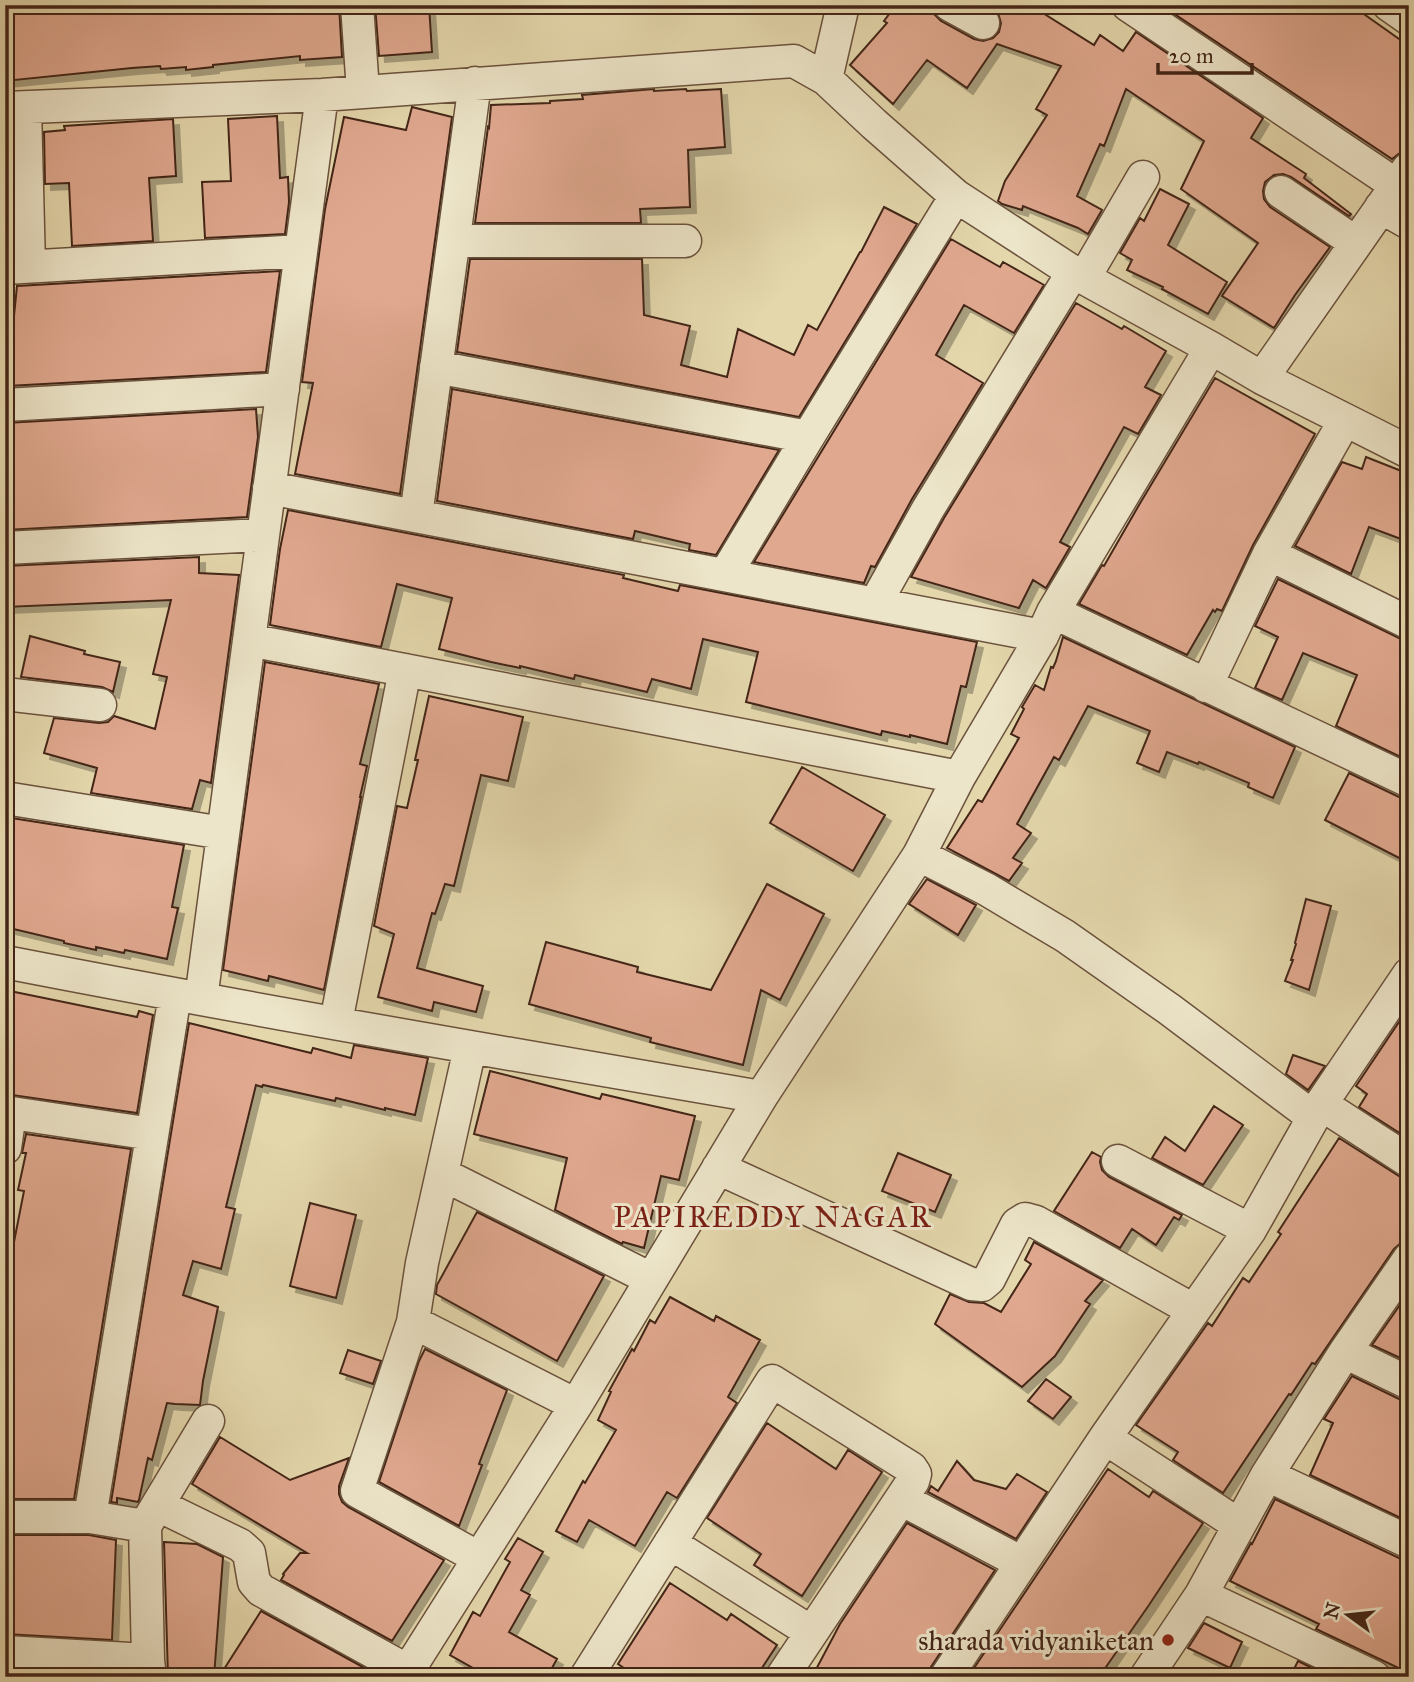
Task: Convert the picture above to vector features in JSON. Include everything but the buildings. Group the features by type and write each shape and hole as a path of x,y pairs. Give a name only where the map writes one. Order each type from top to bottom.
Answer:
{"street":[{"path":"358,5 363,91"},
{"path":"826,79 843,5"},
{"path":"950,5 983,23"},
{"path":"1128,5 1396,187 1409,223"},
{"path":"1389,5 1409,19"},
{"path":"301,251 17,267 15,108 322,95 794,61 826,79 956,196 1079,275 1262,378 1409,452"},
{"path":"416,516 475,83"},
{"path":"90,1517 152,1134 188,997 223,833 322,95"},
{"path":"876,604 928,509 1143,177"},
{"path":"1262,378 1396,187"},
{"path":"1281,192 1356,243"},
{"path":"725,575 956,196"},
{"path":"454,241 685,241"},
{"path":"5,1517 152,1515 240,1545 249,1553 254,1582 261,1591 406,1674 576,1405 761,1097 919,855 959,777 1047,624 1211,348"},
{"path":"436,368 808,437"},
{"path":"5,405 283,389"},
{"path":"1206,686 1269,554 1345,420"},
{"path":"270,488 876,604 1047,624 1206,686 1409,782"},
{"path":"5,548 263,535"},
{"path":"1269,554 1409,624"},
{"path":"249,640 959,777"},
{"path":"336,1022 405,670"},
{"path":"5,694 100,705"},
{"path":"5,799 223,833"},
{"path":"919,855 986,889 1065,936 1317,1110 1409,1161"},
{"path":"5,962 470,1048 761,1097"},
{"path":"946,1677 1105,1438 1250,1230 1317,1110 1409,974"},
{"path":"470,1048 422,1263 413,1322 357,1491 479,1558"},
{"path":"5,1148 8,1113 152,1134"},
{"path":"1118,1161 1250,1230"},
{"path":"718,1168 971,1284 982,1285 989,1279 1017,1224 1026,1219 1193,1310"},
{"path":"442,1174 651,1279"},
{"path":"1146,1677 1201,1594 1267,1475 1345,1352 1409,1259"},
{"path":"413,1322 576,1405"},
{"path":"1345,1352 1409,1383"},
{"path":"586,1677 772,1381 911,1468 915,1474 913,1481 782,1677"},
{"path":"5,1652 149,1668 152,1515 208,1421"},
{"path":"1105,1438 1239,1525"},
{"path":"1267,1475 1409,1542"},
{"path":"901,1499 1023,1563"},
{"path":"670,1543 811,1632"},
{"path":"1201,1594 1374,1677"}],"place":[{"name":"sharada vidyaniketan","path":"1168,1640"}],"district":[{"name":"PAPIREDDY NAGAR","path":"773,1217"}]}
